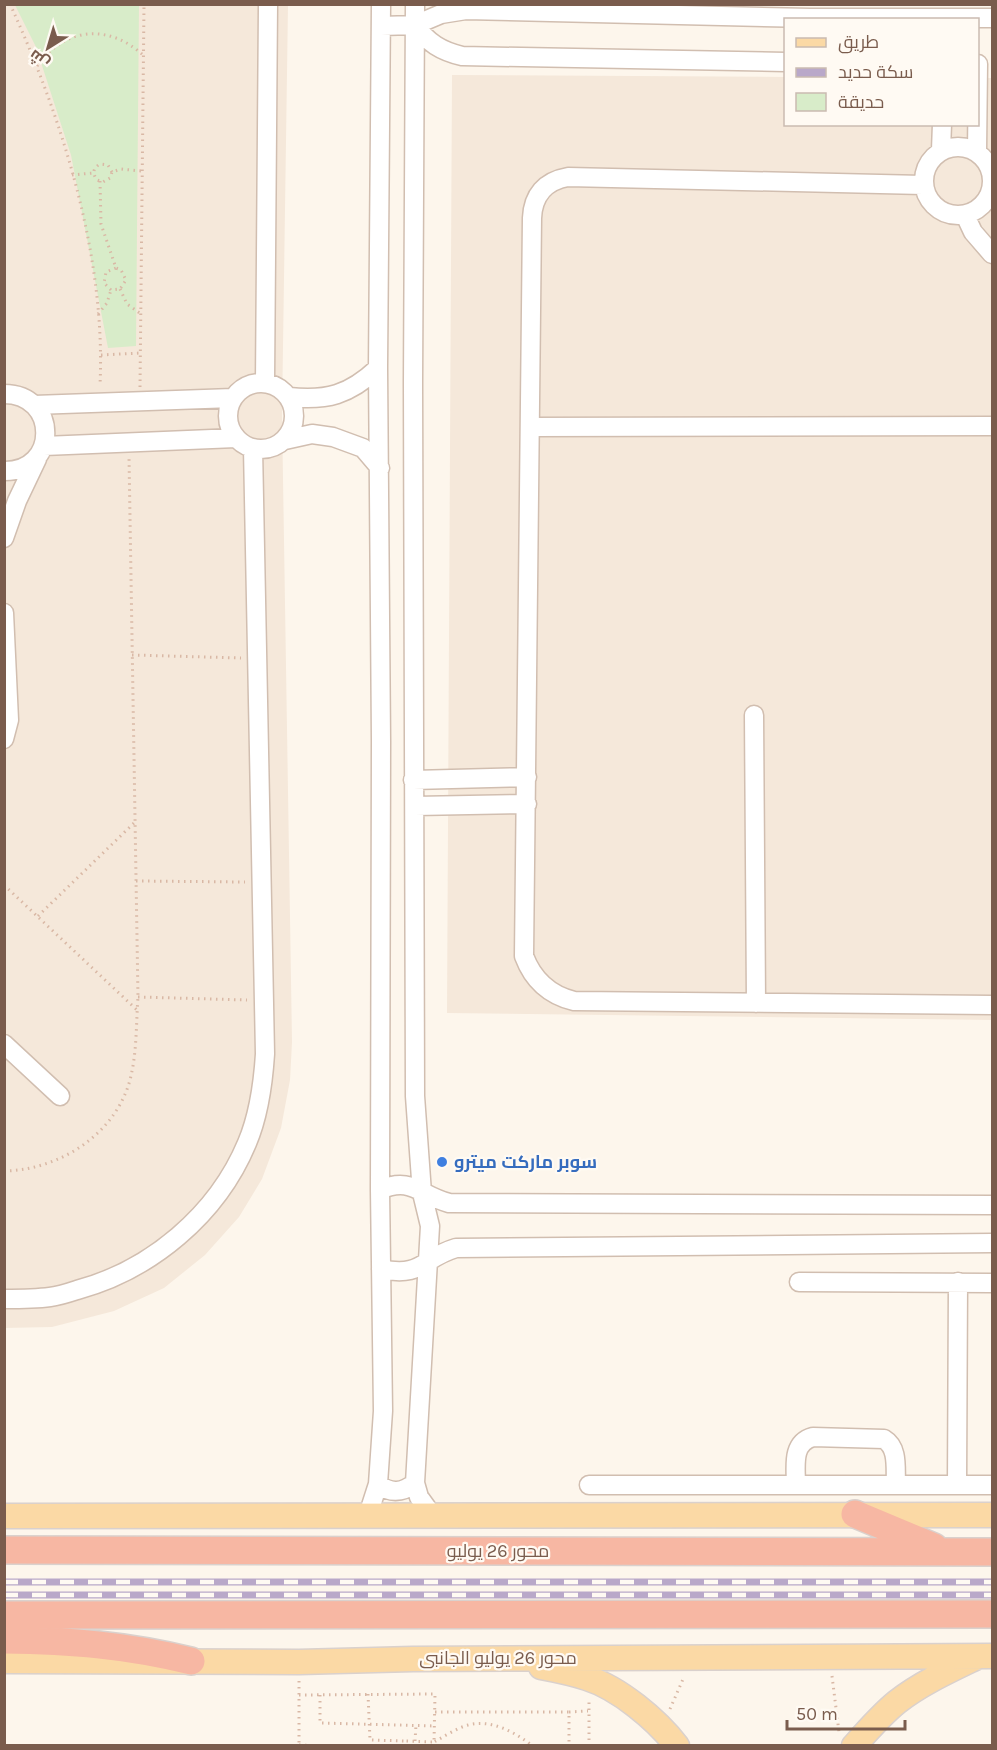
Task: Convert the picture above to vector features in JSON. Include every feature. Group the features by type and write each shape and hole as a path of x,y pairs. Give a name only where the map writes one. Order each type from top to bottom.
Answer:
{"highway":[{"path":"855,1514 946,1552"},
{"name":"محور 26 يوليو","path":"4,1550 993,1552"},
{"path":"4,1615 993,1614"},
{"path":"4,1640 98,1643 145,1650 191,1661"}],"main road":[{"path":"4,1516 993,1515"},
{"path":"847,1740 923,1685 985,1656"},
{"name":"محور 26 يوليو الجانبى","path":"4,1661 298,1662 507,1658 985,1656"},
{"path":"507,1658 589,1678 627,1700 670,1737"}],"street":[{"path":"265,382 268,4"},
{"path":"368,1515 378,1484 383,1411 380,1190 378,368 381,4"},
{"path":"415,4 413,780 416,1096 422,1193 430,1226 415,1484 419,1497 432,1515"},
{"path":"381,26 415,26 441,14 466,10 784,18"},
{"path":"415,26 435,46 448,53 462,56 784,62"},
{"path":"979,82 983,64"},
{"path":"941,150 942,126"},
{"path":"977,126 977,152"},
{"path":"960,147 977,152 989,167 992,186 986,201 980,207 964,215 942,212 926,196 923,185 924,171 930,159 941,150 960,147"},
{"path":"923,185 567,177 551,182 538,193 533,209 524,956 532,974 545,988 564,998 584,1002 993,1005"},
{"path":"964,215 973,232 993,254"},
{"path":"289,397 314,399 331,396 362,383 378,368"},
{"path":"285,440 292,430 295,419 294,408 289,397 282,390 265,382 247,386 232,398 227,414 231,431 244,444 253,448 265,449 285,440 312,434 333,437 363,448 380,468"},
{"path":"4,394 24,398 34,405 41,413 46,435 41,451 17,501 4,538"},
{"path":"34,405 232,398"},
{"path":"530,427 993,426"},
{"path":"4,471 14,471 27,466 41,451 129,442 236,438"},
{"path":"4,1299 51,1297 101,1284 147,1260 188,1228 222,1189 246,1144 262,1094 265,1054 253,448"},
{"path":"4,613 9,720 4,739"},
{"path":"754,715 756,1003"},
{"path":"413,780 527,777"},
{"path":"415,806 526,804"},
{"path":"4,1044 60,1096"},
{"path":"380,1190 393,1185 405,1185 449,1203 993,1205"},
{"path":"381,1269 397,1272 411,1271 442,1252 456,1248 993,1243"},
{"path":"799,1282 993,1282"},
{"path":"957,1485 958,1282"},
{"path":"796,1485 797,1448 804,1440 813,1437 879,1437 888,1441 894,1453 896,1485"},
{"path":"378,1484 392,1492 401,1492 415,1484"},
{"path":"589,1485 993,1485"}],"path":[{"path":"10,4 37,67 62,139 84,221 98,314 101,355 99,402"},
{"path":"140,401 144,4"},
{"path":"37,67 53,48 63,41 87,34 112,36 129,44 144,56"},
{"path":"93,173 100,164 108,165 112,172"},
{"path":"100,181 107,181 112,172 121,169 141,171"},
{"path":"72,175 93,173"},
{"path":"93,173 100,181 101,224 116,268"},
{"path":"116,268 121,270 126,280 120,289 111,290 104,283 104,277 110,269 116,268"},
{"path":"120,289 128,304 141,314"},
{"path":"98,314 107,303 111,290"},
{"path":"101,355 140,353"},
{"path":"4,1171 25,1171 60,1161 90,1141 114,1114 130,1082 136,1046 138,997 129,442"},
{"path":"132,655 257,658"},
{"path":"38,916 135,822"},
{"path":"136,882 262,882"},
{"path":"4,885 137,1010"},
{"path":"138,997 264,1000"},
{"path":"670,1737 692,1657"},
{"path":"830,1657 847,1740"},
{"path":"298,1662 299,1745 330,1746"},
{"path":"588,1746 589,1678"},
{"path":"368,1694 370,1740 406,1744 415,1742 436,1744 469,1725 484,1725 502,1726 533,1746"},
{"path":"299,1695 435,1694 436,1744"},
{"path":"320,1695 320,1723 435,1726"},
{"path":"435,1712 589,1712"},
{"path":"569,1712 569,1746"},
{"path":"415,1742 416,1725"}],"shaded area":[{"path":"4,5 288,5 282,415 292,1042 290,1080 281,1128 262,1179 239,1217 205,1255 164,1288 114,1311 52,1327 4,1328"},
{"path":"452,75 784,77 784,126 979,126 979,78 992,78 992,1020 447,1013"}],"green space":[{"path":"15,5 139,5 136,346 108,348 71,155 36,47"}],"railway":[{"path":"4,1582 992,1582"},
{"path":"4,1595 992,1595"}],"place":[{"name":"سوبر ماركت ميترو","path":"442,1162"}]}
